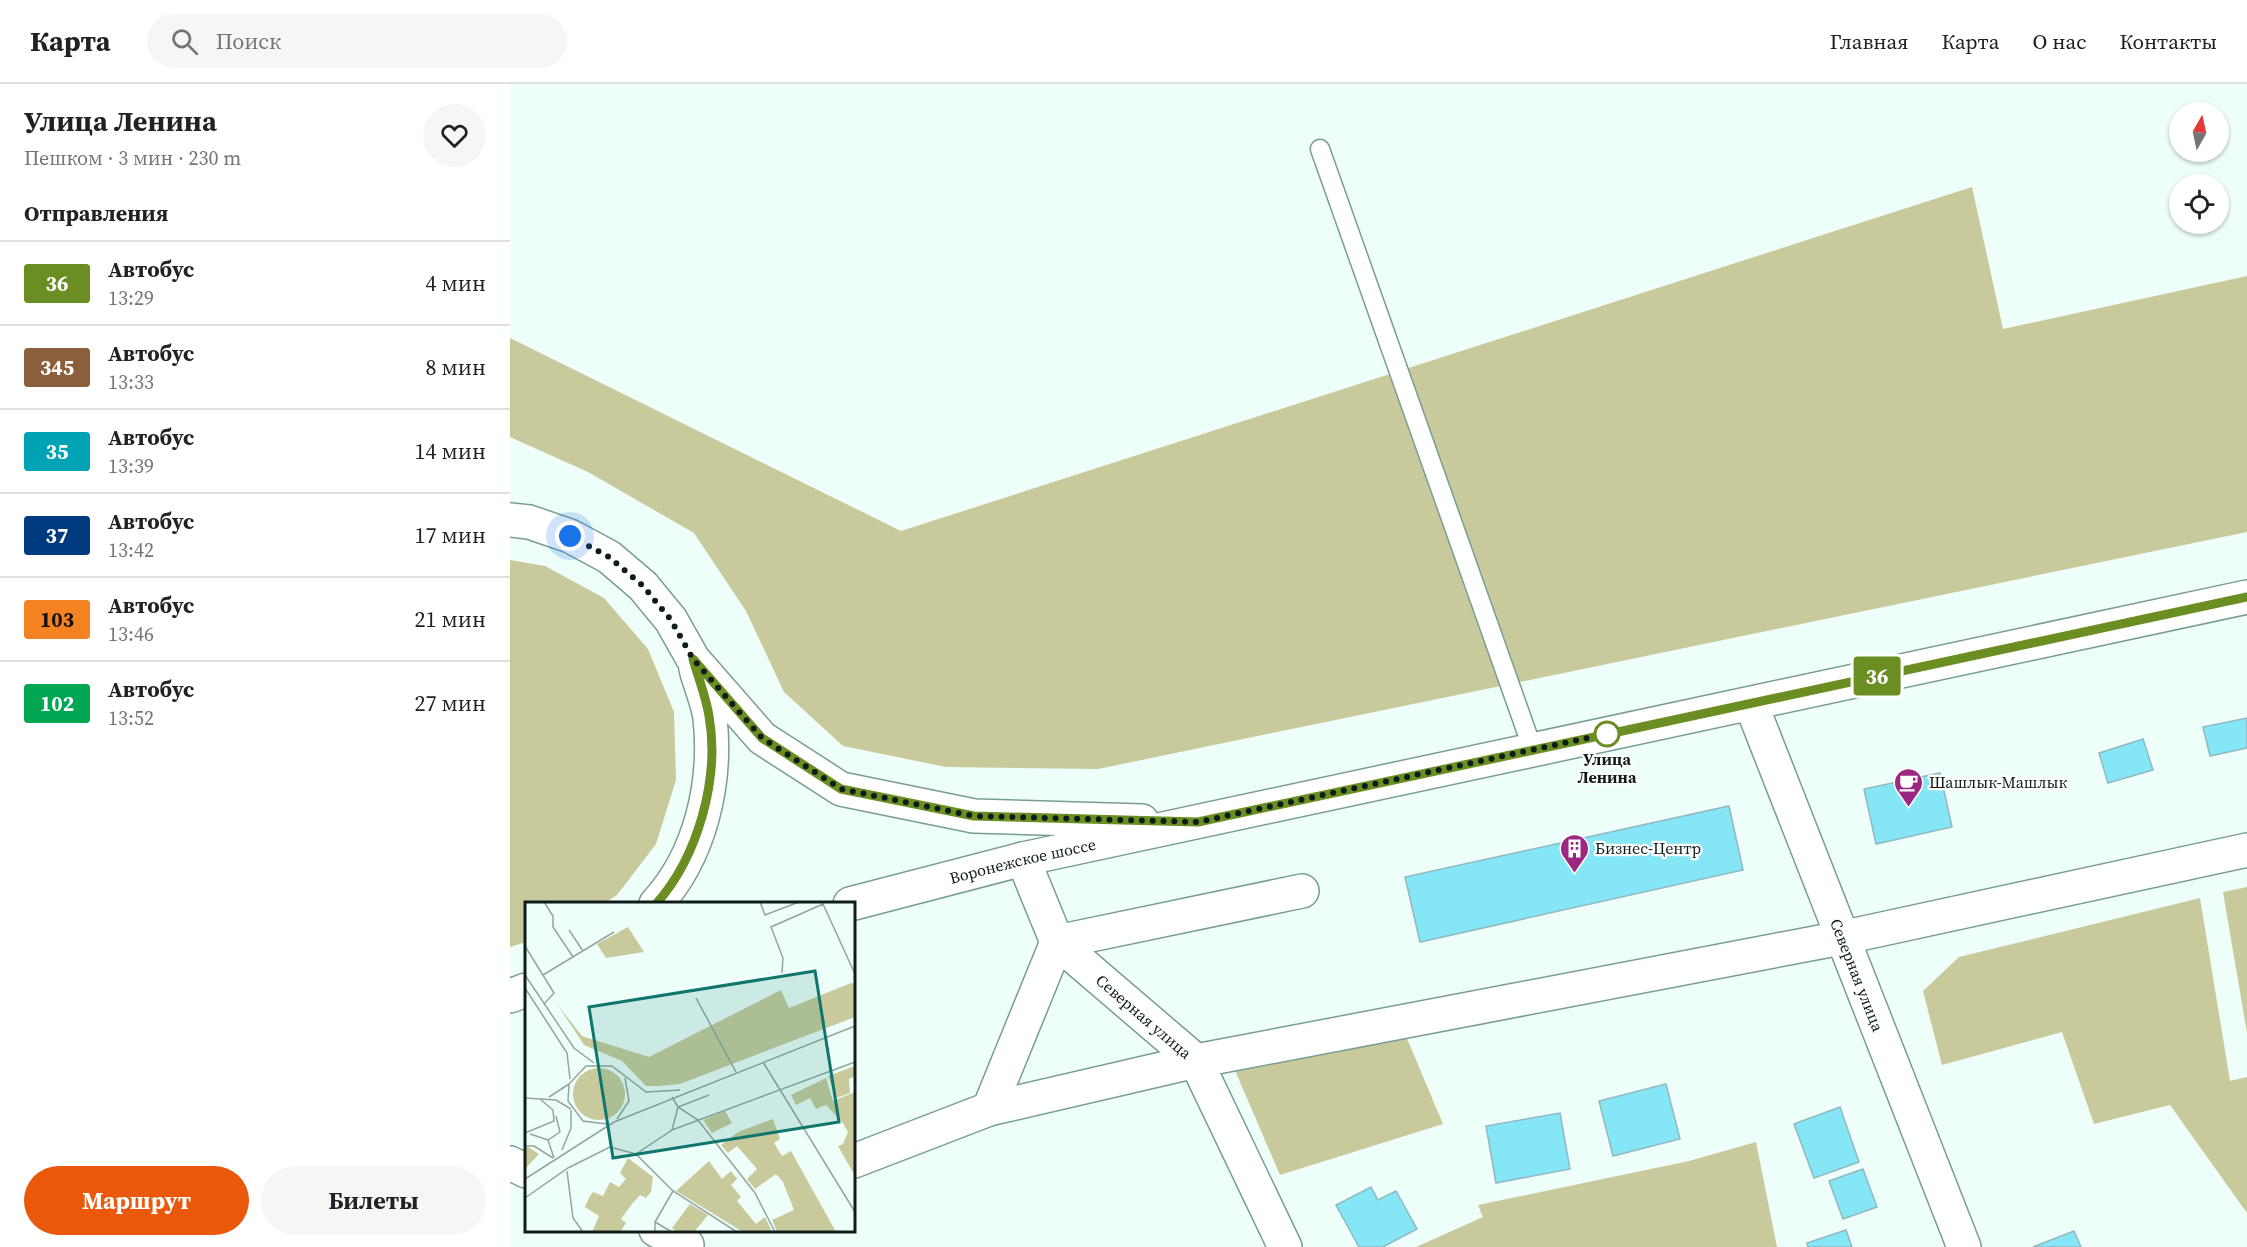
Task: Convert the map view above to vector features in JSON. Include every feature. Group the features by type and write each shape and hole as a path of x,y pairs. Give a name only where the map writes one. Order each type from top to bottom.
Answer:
{"street":[{"name":"Воронежское шоссе","path":"510,520 529,522 570,536 609,557 643,586 671,620 693,659 762,738 841,789 974,816 1198,822"},
{"name":"Воронежское шоссе","path":"854,902 1023,859 2247,597"},
{"name":"Воронежское шоссе","path":"657,902 668,890 697,837 711,778 710,717 693,659"},
{"name":"Северная улица","path":"1751,704 1964,1247"},
{"path":"855,1161 989,1109 1196,1061 1842,938 2247,850"},
{"name":"Северная улица","path":"1023,859 1057,942 1196,1061 1285,1247"},
{"path":"989,1109 1057,942 1302,891"},
{"path":"510,983 525,982"},
{"path":"510,996 525,990"},
{"path":"510,1163 525,1170"},
{"path":"663,1232 692,1241"}],"lane":[{"path":"1320,149 1533,750"}],"green space":[{"path":"1972,187 2003,329 2247,276 2247,532 1098,769 946,767 843,746 784,692 746,611 694,533 588,472 510,437 510,338 901,531"},
{"path":"510,560 545,566 604,598 648,649 674,712 676,780 656,844 617,895 606,902 525,902 525,942 510,947"},
{"path":"2247,887 2247,1033 2223,892"},
{"path":"2200,898 2230,1081 2247,1077 2247,1213 2170,1105 2094,1124 2062,1032 1942,1065 1923,991 1959,957"},
{"path":"1403,1029 1443,1124 1280,1175 1234,1068"},
{"path":"1756,1142 1777,1247 1416,1247 1483,1217 1478,1205 1689,1161"}],"building":[{"path":"2247,718 2247,748 2210,756 2203,727"},
{"path":"2143,739 2153,770 2108,783 2099,753"},
{"name":"Шашлык-Машлык","path":"1940,773 1952,827 1876,844 1864,789"},
{"name":"Бизнес-Центр","path":"1729,806 1743,870 1420,942 1405,877"},
{"path":"1666,1084 1680,1139 1613,1156 1599,1101"},
{"path":"1840,1107 1859,1162 1814,1178 1794,1124"},
{"path":"1560,1113 1570,1169 1496,1183 1486,1126"},
{"path":"1863,1169 1877,1207 1843,1219 1829,1181"},
{"path":"1371,1187 1378,1200 1396,1191 1417,1229 1383,1247 1359,1247 1336,1205"},
{"path":"1846,1230 1852,1247 1808,1247 1807,1243"},
{"path":"2074,1231 2081,1247 2033,1247"}],"bus line":[{"name":"36","path":"658,902 668,890 697,837 711,778 710,717 693,659 762,738 841,789 974,816 1198,822 2247,597"}],"place":[{"name":"Улица Ленина","path":"1607,734"},
{"name":"Шашлык-Машлык","path":"1908,808"},
{"name":"Бизнес-Центр","path":"1574,874"}],"route":[{"path":"570,536 609,557 643,586 671,620 693,659 762,738 841,789 974,816 1198,822 1615,732 1607,734"}]}
